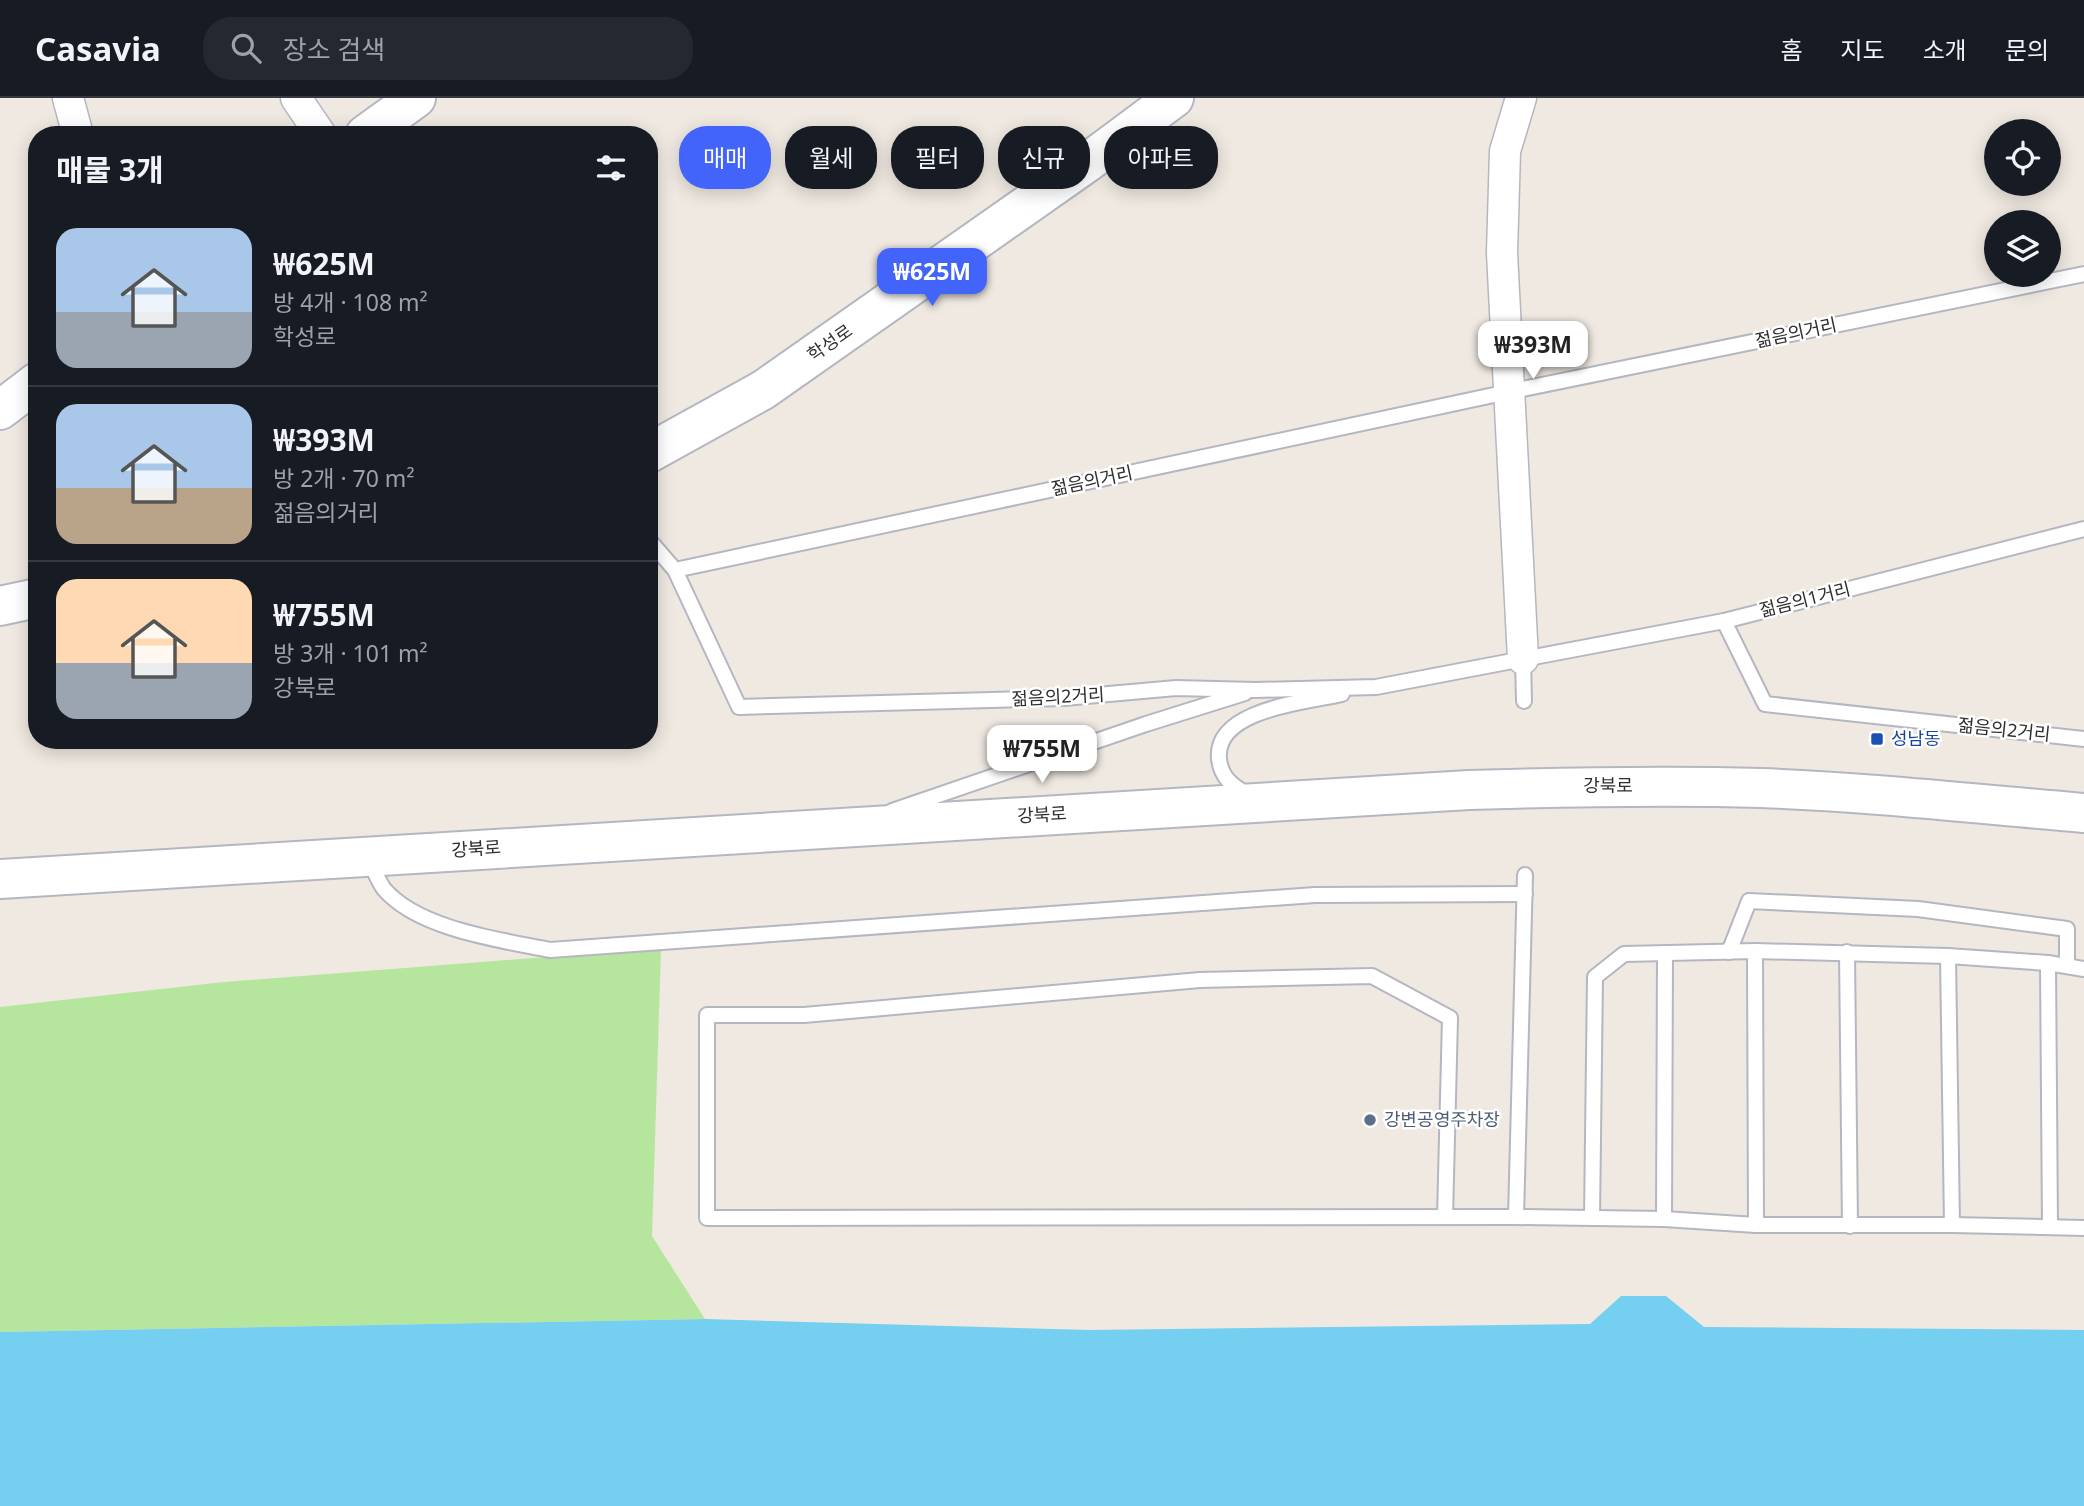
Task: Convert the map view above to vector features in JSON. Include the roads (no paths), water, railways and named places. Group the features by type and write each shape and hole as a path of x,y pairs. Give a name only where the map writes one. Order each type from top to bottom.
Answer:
{"main road":[{"path":"378,126 416,98"},
{"name":"학성로","path":"658,448 763,390 1088,162 1174,98"},
{"path":"0,410 28,390"},
{"name":"강북로","path":"0,879 849,826 1469,790 1613,785 1764,788 2084,813"}],"street":[{"path":"68,98 76,126"},
{"path":"296,98 315,126"},
{"path":"1521,98 1505,151 1502,253 1523,659"}],"lane":[{"name":"젊음의거리","path":"675,570 1508,392 2084,274"},
{"name":"젊음의1거리","path":"1523,659 1724,621 2084,529"},
{"name":"젊음의2거리","path":"658,550 675,570 739,706 1064,698 1176,688 1256,690 1376,687 1523,659"},
{"name":"젊음의2거리","path":"1724,621 1765,704 2084,739"},
{"path":"1523,659 1524,701"},
{"path":"1269,802 1230,784 1220,768 1219,753 1224,735 1238,722 1260,712 1376,687"},
{"path":"849,826 1146,724 1256,690"},
{"path":"367,856 383,888 412,912 478,936 550,950 1314,895 1525,894"},
{"path":"1516,1217 1525,875"},
{"path":"1729,952 1749,901 1775,902 1918,909 2067,929 2067,966"},
{"path":"1755,951 1756,1225"},
{"path":"1592,1218 1595,977 1624,954 1847,952 2048,962 2084,969"},
{"path":"1847,952 1850,1226"},
{"path":"1664,1219 1665,954"},
{"path":"1948,956 1952,1225"},
{"path":"2048,962 2050,1227"},
{"path":"1445,1217 1450,1018 1372,976 1200,980 804,1015 707,1015 707,1218 1516,1217 1664,1219 1756,1225 2084,1228"}],"water":[{"path":"1621,1296 1666,1296 1704,1327 2084,1330 2084,1506 0,1506 0,1332 705,1319 1089,1330 1590,1324"}],"place":[{"name":"성남동","path":"1877,739"},
{"name":"강변공영주차장","path":"1370,1120"}]}
